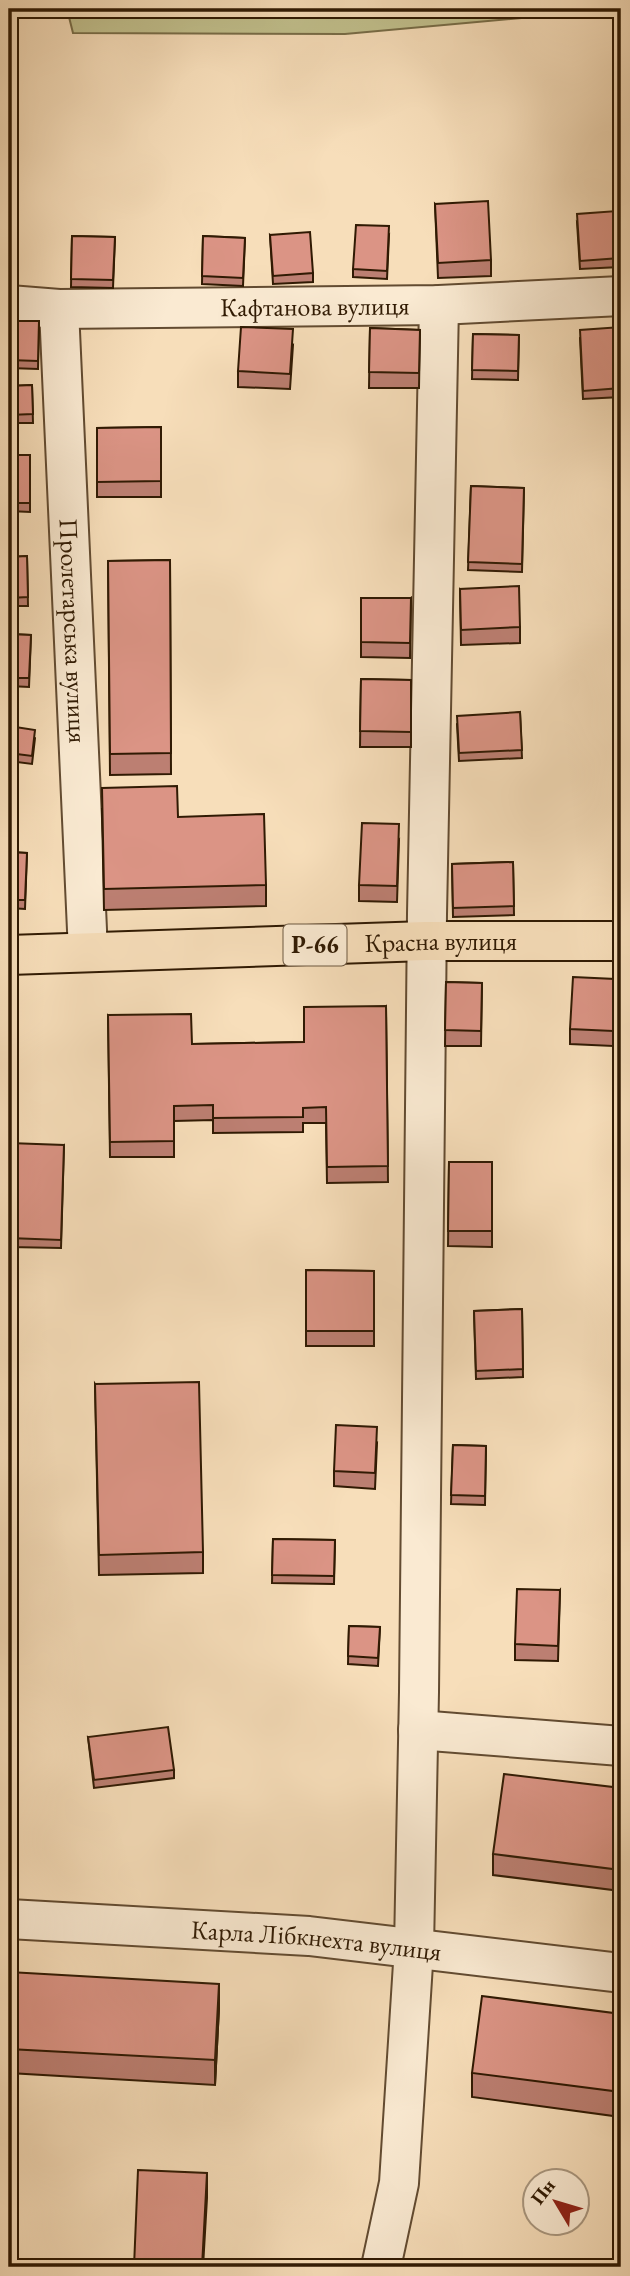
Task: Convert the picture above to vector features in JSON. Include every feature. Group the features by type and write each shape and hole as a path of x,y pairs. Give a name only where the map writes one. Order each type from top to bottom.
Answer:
{"main road":[{"name":"Красна вулиця","path":"9,955 426,941 621,942"}],"street":[{"name":"Кафтанова вулиця","path":"9,304 59,309 439,305 621,296"},
{"path":"382,2267 399,2183 414,1948 426,941 439,305"},
{"name":"Пролетарська вулиця","path":"59,309 88,952"},
{"path":"418,1730 621,1746"},
{"name":"Карла Лібкнехта вулиця","path":"9,1919 309,1936 621,1973"}],"shaded area":[{"path":"67,9 621,9 345,34 73,33"}],"building":[{"path":"488,201 491,260 438,263 435,204"},
{"path":"617,211 620,258 580,261 577,214"},
{"path":"356,225 389,226 387,271 353,269"},
{"path":"310,232 313,273 273,276 270,235"},
{"path":"72,236 115,237 113,280 71,279"},
{"path":"203,236 245,238 243,278 202,276"},
{"path":"9,321 39,321 38,361 9,360"},
{"path":"241,327 293,329 290,374 238,371"},
{"path":"621,327 621,388 583,391 580,330"},
{"path":"370,328 420,330 419,373 369,372"},
{"path":"473,334 519,335 518,371 472,370"},
{"path":"32,385 33,414 9,415 9,386"},
{"path":"161,427 161,481 97,482 97,428"},
{"path":"9,455 30,455 30,503 9,503"},
{"path":"471,486 524,488 522,564 468,562"},
{"path":"27,556 28,597 9,598 9,557"},
{"path":"170,560 171,753 110,754 108,561"},
{"path":"519,586 520,627 461,630 460,589"},
{"path":"361,598 411,598 410,643 361,642"},
{"path":"9,634 31,635 29,678 9,678"},
{"path":"361,679 411,680 411,732 360,731"},
{"path":"520,712 522,750 459,753 457,716"},
{"path":"9,726 35,730 32,756 9,753"},
{"path":"177,786 178,817 264,814 266,885 104,889 102,788"},
{"path":"362,823 399,824 397,886 359,885"},
{"path":"9,852 27,853 25,900 9,900"},
{"path":"513,862 514,906 453,908 452,864"},
{"path":"573,977 615,979 613,1031 570,1029"},
{"path":"446,982 482,983 481,1031 445,1030"},
{"path":"386,1006 388,1166 327,1167 326,1107 303,1108 303,1117 213,1118 213,1105 174,1106 174,1141 110,1142 108,1015 191,1014 192,1044 304,1042 304,1007"},
{"path":"9,1036 11,1037 10,1080 9,1080"},
{"path":"9,1143 64,1145 61,1240 9,1238"},
{"path":"449,1162 492,1162 492,1231 448,1231"},
{"path":"306,1270 374,1271 374,1331 306,1331"},
{"path":"522,1309 523,1369 476,1371 474,1311"},
{"path":"199,1382 203,1552 99,1555 95,1384"},
{"path":"336,1425 377,1427 375,1473 334,1471"},
{"path":"453,1445 486,1446 485,1496 451,1495"},
{"path":"273,1539 335,1540 334,1576 272,1575"},
{"path":"517,1589 560,1590 558,1646 515,1644"},
{"path":"349,1626 380,1627 378,1658 348,1656"},
{"path":"168,1727 174,1770 94,1780 88,1737"},
{"path":"504,1774 621,1788 621,1870 493,1854"},
{"path":"9,1972 219,1984 215,2060 9,2049"},
{"path":"482,1996 621,2014 621,2092 472,2073"},
{"path":"138,2170 207,2173 202,2267 134,2267"}]}
